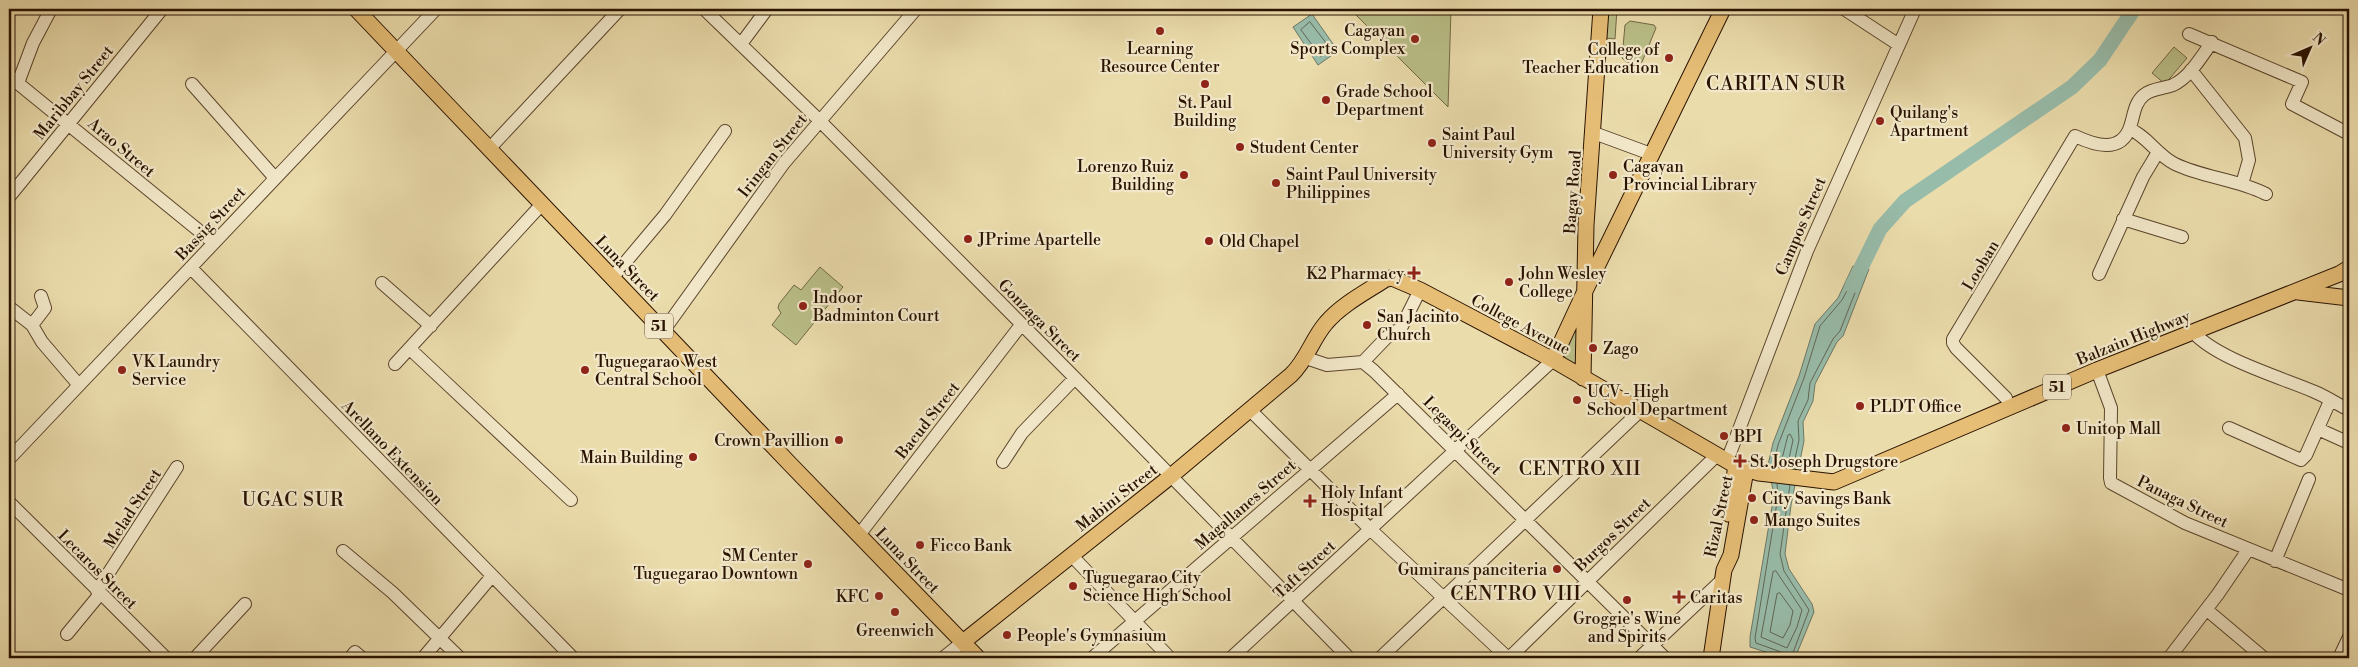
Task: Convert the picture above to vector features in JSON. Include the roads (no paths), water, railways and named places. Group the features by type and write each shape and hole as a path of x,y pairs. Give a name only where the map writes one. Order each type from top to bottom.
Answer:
{"main road":[{"name":"Luna Street","path":"356,9 978,658"},
{"name":"Bagay Road","path":"1583,378 1586,225 1594,133 1601,9"},
{"path":"1554,360 1585,290 1723,9"},
{"name":"Balzain Highway","path":"1815,480 2006,398 2295,287 2339,274 2349,267"},
{"name":"College Avenue","path":"1306,358 1324,324 1332,316 1386,279 1392,278 1420,290 1554,360 1737,465"},
{"path":"2295,287 2349,298"},
{"name":"Balzain Highway","path":"1737,465 1834,482 2097,370 2193,332 2295,287"},
{"name":"Mabini Street","path":"963,642 1171,476 1291,375 1306,358"},
{"name":"Rizal Street","path":"1711,658 1724,575 1721,554 1737,465"}],"street":[{"path":"13,79 51,9"},
{"name":"Maribbay Street","path":"9,197 162,9"},
{"name":"Bassig Street","path":"9,459 78,384 214,244 436,9"},
{"path":"490,148 620,9"},
{"name":"Gonzaga Street","path":"704,9 820,121 1021,326 1076,378 1349,658"},
{"path":"740,44 767,9"},
{"name":"Iringan Street","path":"664,330 784,163 916,9"},
{"path":"1844,9 1899,45"},
{"name":"Campos Street","path":"1737,465 1807,250 1915,9"},
{"path":"2189,34 2212,42 2302,82 2292,104 2349,134"},
{"path":"2212,42 2191,70 2176,84 2146,94 2136,106 2130,129 2141,134 2158,152 2172,163 2185,169 2242,184 2266,194"},
{"path":"2191,70 2245,138 2249,160 2242,184"},
{"name":"Arao Street","path":"13,79 214,244"},
{"path":"192,84 275,178"},
{"name":"Looban","path":"2006,398 1956,348 1952,341 2075,136 2088,143 2111,146 2125,136 2130,129"},
{"path":"613,277 665,215 725,131"},
{"path":"1594,133 1652,154"},
{"path":"2099,274 2146,171 2158,152"},
{"path":"395,364 410,350 542,204"},
{"path":"2123,219 2182,237"},
{"name":"Arellano Extension","path":"190,268 573,658"},
{"path":"382,283 431,326"},
{"path":"1306,358 1327,365 1363,362 1387,337 1401,328 1420,290"},
{"path":"32,325 45,308 41,296"},
{"path":"9,307 32,325 42,342 78,384"},
{"name":"Bacud Street","path":"859,535 1021,326"},
{"path":"2193,332 2203,341 2235,359 2321,394 2330,401 2349,410"},
{"path":"410,350 571,500"},
{"name":"Taft Street","path":"1231,658 1554,360"},
{"name":"Legaspi Street","path":"1363,362 1456,450 1665,658"},
{"name":"Panaga Street","path":"2097,370 2112,408 2111,483 2185,523 2349,590"},
{"path":"1003,462 1016,439 1076,378"},
{"name":"Magallanes Street","path":"1092,658 1398,394"},
{"path":"2229,428 2299,460 2306,455 2330,401"},
{"path":"1250,410 1370,529 1509,658"},
{"path":"1380,658 1640,411"},
{"path":"2318,429 2349,443"},
{"name":"Burgos Street","path":"1509,658 1587,581 1737,465"},
{"name":"Melad Street","path":"67,634 99,592 177,467"},
{"path":"2275,561 2309,479"},
{"name":"Lecaros Street","path":"9,502 166,658"},
{"path":"2169,658 2207,610 2248,550"},
{"path":"343,551 393,593 460,658"},
{"path":"1071,555 1170,658"},
{"path":"1639,658 1724,575"},
{"path":"423,658 492,576"},
{"path":"195,658 245,604"},
{"path":"2207,610 2264,658"},
{"path":"2339,658 2349,637"},
{"name":"Mabini Street","path":"943,658 963,642"},
{"path":"350,658 355,652 362,658"}],"water":[{"path":"1312,14 1338,51 1318,65 1293,27"},
{"path":"1853,266 1869,269 1843,336 1837,342 1815,384 1813,401 1803,422 1804,441 1791,505 1785,554 1789,569 1812,604 1814,612 1795,658 1784,658 1750,647 1750,637 1774,495 1768,465 1773,443 1799,376 1815,324 1838,298"}],"waterway":[{"path":"1852,286 1880,229 1905,201 2072,87 2100,60 2134,9"}],"place":[{"name":"Learning Resource Center","path":"1160,31"},
{"name":"Cagayan Sports Complex","path":"1415,39"},
{"name":"College of Teacher Education","path":"1669,58"},
{"name":"St. Paul Building","path":"1205,84"},
{"name":"Grade School Department","path":"1326,100"},
{"name":"Quilang's Apartment","path":"1880,121"},
{"name":"Saint Paul University Gym","path":"1432,143"},
{"name":"Student Center","path":"1240,147"},
{"name":"Lorenzo Ruiz Building","path":"1184,175"},
{"name":"Cagayan Provincial Library","path":"1613,175"},
{"name":"Saint Paul University Philippines","path":"1276,183"},
{"name":"JPrime Apartelle","path":"968,239"},
{"name":"Old Chapel","path":"1209,241"},
{"name":"K2 Pharmacy","path":"1414,273"},
{"name":"John Wesley College","path":"1509,282"},
{"name":"Indoor Badminton Court","path":"803,306"},
{"name":"San Jacinto Church","path":"1367,325"},
{"name":"Zago","path":"1593,348"},
{"name":"VK Laundry Service","path":"122,370"},
{"name":"Tuguegarao West Central School","path":"585,370"},
{"name":"UCV - High School Department","path":"1577,400"},
{"name":"PLDT Office","path":"1860,406"},
{"name":"Unitop Mall","path":"2066,428"},
{"name":"BPI","path":"1724,436"},
{"name":"Crown Pavillion","path":"839,440"},
{"name":"Main Building","path":"693,457"},
{"name":"St. Joseph Drugstore","path":"1740,461"},
{"name":"City Savings Bank","path":"1752,498"},
{"name":"Holy Infant Hospital","path":"1310,501"},
{"name":"Mango Suites","path":"1754,520"},
{"name":"Ficco Bank","path":"920,545"},
{"name":"SM Center Tuguegarao Downtown","path":"808,564"},
{"name":"Gumirans panciteria","path":"1557,569"},
{"name":"Tuguegarao City Science High School","path":"1073,586"},
{"name":"KFC","path":"879,596"},
{"name":"Caritas","path":"1679,597"},
{"name":"Groggie's Wine and Spirits","path":"1627,600"},
{"name":"Greenwich","path":"895,612"},
{"name":"People's Gymnasium","path":"1007,635"}],"district":[{"name":"CARITAN SUR","path":"1776,83"},
{"name":"CENTRO XII","path":"1580,468"},
{"name":"UGAC SUR","path":"293,499"},
{"name":"CENTRO VIII","path":"1516,593"}]}
